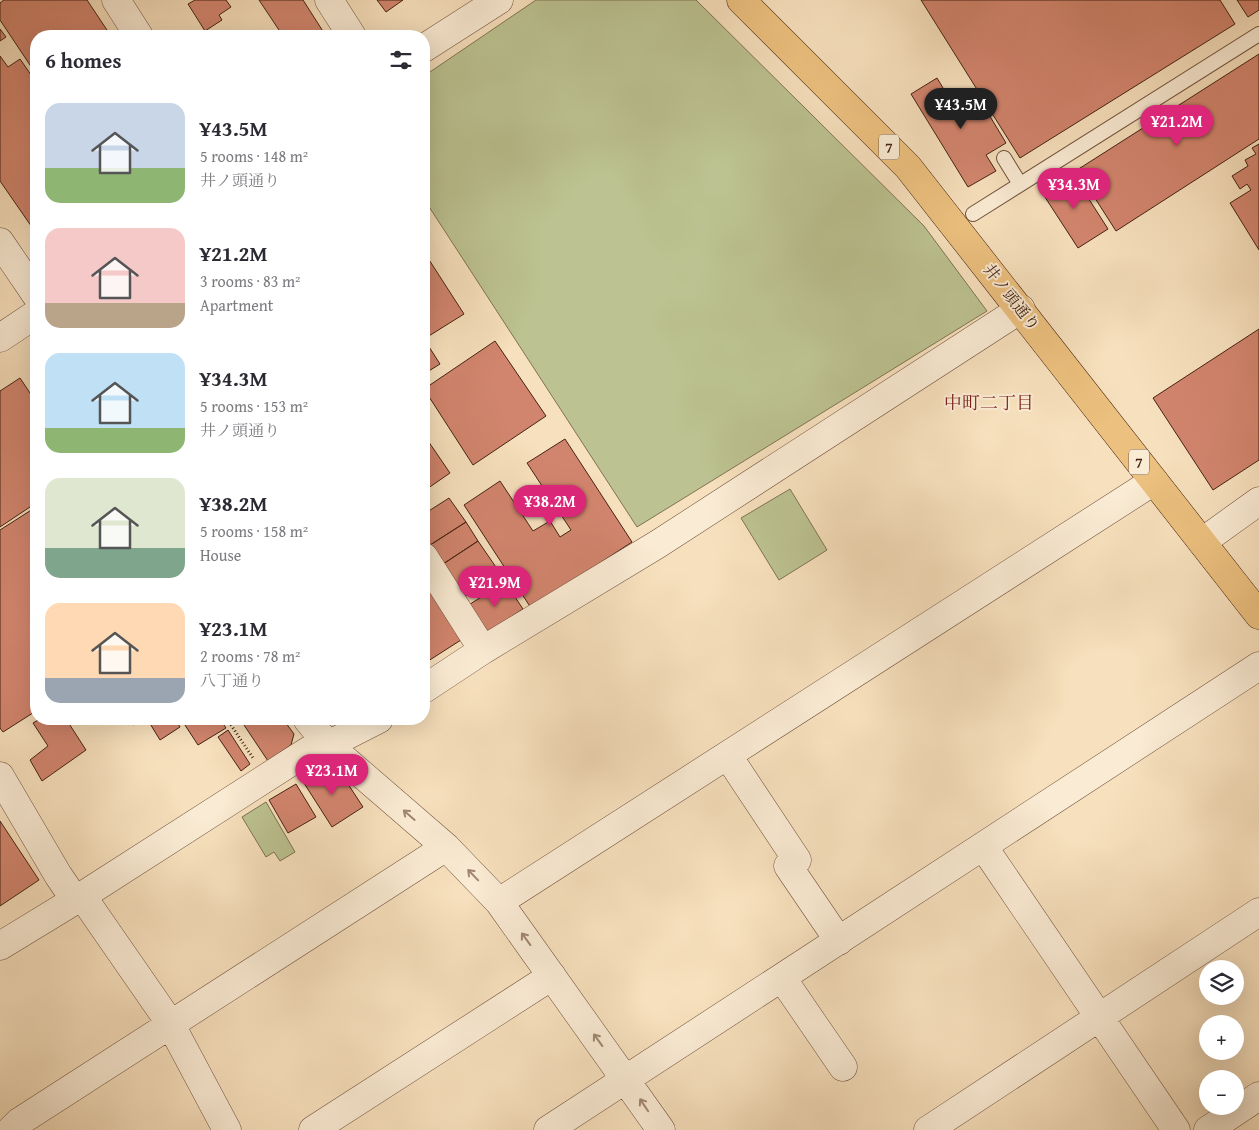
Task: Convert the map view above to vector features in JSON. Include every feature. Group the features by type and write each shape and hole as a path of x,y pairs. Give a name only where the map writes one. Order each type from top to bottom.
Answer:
{"main road":[{"name":"井ノ頭通り","path":"741,0 908,167 1259,615"}],"street":[{"path":"116,0 135,30"},
{"path":"329,0 348,30"},
{"path":"430,44 499,0"},
{"path":"0,242 30,286"},
{"path":"430,685 483,650 658,544 1021,309"},
{"path":"0,338 30,318"},
{"path":"499,902 1154,481"},
{"path":"1202,542 1259,501"},
{"path":"430,566 483,650"},
{"path":"548,1130 1259,666"},
{"path":"312,725 328,745 446,847 499,902 661,1130"},
{"path":"0,946 79,898 308,751 328,745 365,725"},
{"path":"728,756 797,860 788,866 839,940"},
{"path":"2,785 58,876 79,898 170,1023 226,1130"},
{"path":"983,846 1176,1130"},
{"path":"11,1130 18,1122 170,1023 446,847"},
{"path":"928,1130 1259,912"},
{"path":"313,1130 552,976"},
{"path":"782,978 843,1067"},
{"path":"1208,1130 1259,1096"}],"lane":[{"path":"973,214 1259,34"},
{"path":"1004,158 1020,184"}],"path":[{"path":"231,725 266,778"}],"green space":[{"path":"536,0 696,0 924,226 987,311 637,527 430,208 430,72"},
{"path":"790,489 827,550 779,580 741,518"},
{"path":"266,802 295,852 280,861 274,852 266,857 242,817"}],"building":[{"path":"4,0 87,0 107,30 30,30 30,65 0,20 0,3"},
{"path":"195,0 226,0 231,7 219,15 222,20 204,30 188,4"},
{"path":"259,0 303,0 322,30 279,30"},
{"path":"377,0 403,0 386,12"},
{"path":"921,0 1220,0 1235,24 1020,158"},
{"path":"1237,0 1259,0 1259,10 1248,17"},
{"path":"0,29 6,37 0,41"},
{"path":"1259,54 1259,139 1116,231 1077,170"},
{"path":"0,56 8,67 20,59 30,73 30,224 0,181"},
{"path":"937,78 954,106 976,93 1006,143 986,155 996,171 968,187 911,94"},
{"path":"1259,144 1259,250 1230,203 1251,190 1247,184 1240,189 1232,176 1248,166 1245,160 1256,154 1252,148"},
{"path":"1071,171 1108,229 1078,248 1041,191"},
{"path":"430,261 464,314 430,335"},
{"path":"1259,329 1259,460 1213,490 1153,398"},
{"path":"495,341 546,416 473,465 430,398 430,385"},
{"path":"430,348 440,364 430,370"},
{"path":"20,378 30,393 30,507 0,527 0,391"},
{"path":"565,439 632,542 531,608 464,505 500,481 533,531 550,521 560,537 571,530 527,463"},
{"path":"430,444 450,473 430,487"},
{"path":"449,498 466,522 430,545 430,510"},
{"path":"30,511 30,715 3,732 0,728 0,530"},
{"path":"466,522 478,541 440,566 430,551 430,545"},
{"path":"478,541 500,573 461,599 440,566"},
{"path":"505,582 523,609 485,634 467,606"},
{"path":"430,592 461,640 430,660"},
{"path":"34,725 70,725 86,750 42,781 30,760 48,746"},
{"path":"151,725 179,725 180,727 160,740"},
{"path":"185,725 224,725 226,728 198,745"},
{"path":"244,725 287,725 294,734 291,745 268,761"},
{"path":"228,730 250,764 241,771 218,737"},
{"path":"323,767 348,784 363,807 332,827 302,780"},
{"path":"296,784 316,817 288,833 269,800"},
{"path":"0,821 39,880 0,906"}],"district":[{"name":"中町二丁目","path":"989,402"}]}
